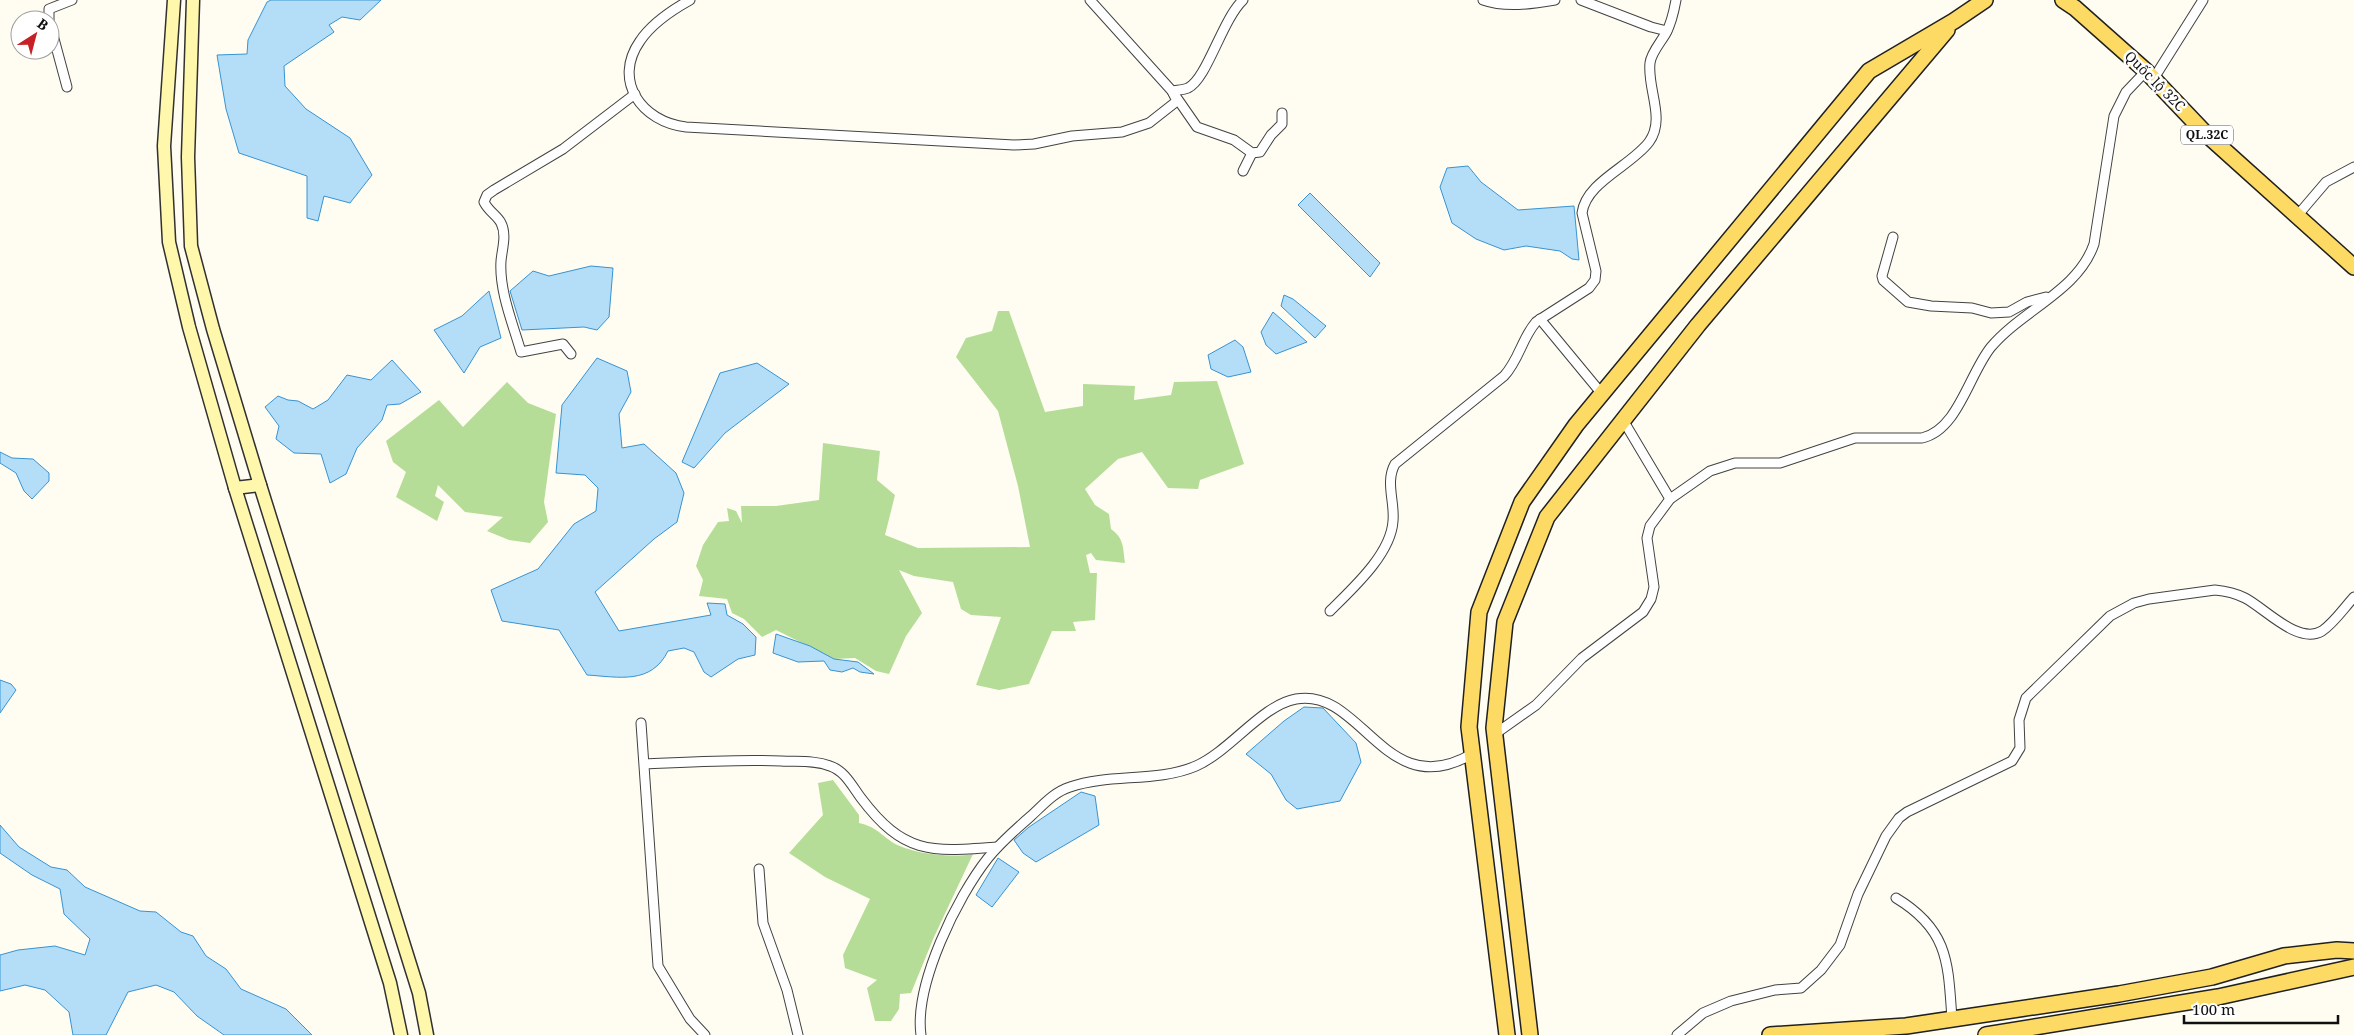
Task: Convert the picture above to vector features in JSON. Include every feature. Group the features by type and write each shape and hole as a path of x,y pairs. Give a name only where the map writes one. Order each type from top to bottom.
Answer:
{"main road":[{"path":"174,0 164,146 170,242 188,327 235,488 390,983 401,1035"},
{"path":"193,0 188,157 191,246 213,329 260,485 419,993 427,1035"},
{"path":"1507,1035 1469,727 1479,612 1522,502 1576,425 1869,71 1954,21 1985,0"},
{"name":"Quốc lộ 32C","path":"2063,0 2075,8 2150,75 2205,133 2354,267"},
{"path":"1530,1035 1495,734 1505,622 1547,516 1698,325 1954,21"},
{"path":"235,488 260,485"},
{"path":"1770,1035 1878,1031 2212,977 2284,956 2337,950 2354,951"},
{"path":"1986,1035 2218,997 2354,967"}],"street":[{"path":"49,10 72,0"},
{"path":"690,0 661,20 639,42 633,55 630,70 635,94 647,112 671,125 1014,145 1034,144 1072,136 1110,134 1149,123 1177,101 1172,91"},
{"path":"1090,0 1172,91 1197,127 1234,140 1252,153 1260,152 1271,135 1282,124 1282,113"},
{"path":"1172,91 1189,88 1204,69 1228,18 1243,0"},
{"path":"1482,0 1493,4 1525,5 1555,0"},
{"path":"1581,0 1650,28 1667,31"},
{"path":"1330,611 1365,575 1388,540 1394,519 1390,479 1395,464 1504,376 1513,365 1530,330 1540,319 1589,288 1595,280 1596,271 1582,213 1583,208 1591,193 1642,149 1651,138 1656,120 1650,62 1667,31 1676,0"},
{"path":"1495,734 1536,705 1582,658 1643,612 1651,599 1654,587 1647,533 1650,526 1670,499 1710,471 1727,464 1743,462 1780,463 1855,438 1922,438 1936,433 1947,423 1983,357 1992,346 2011,326 2074,278 2091,253 2114,116 2126,92 2150,75 2203,0"},
{"path":"59,60 66,87"},
{"path":"571,354 562,344 521,352 506,298 501,263 504,236 501,222 488,212 484,202 487,195 563,149 635,94"},
{"path":"1243,171 1252,153"},
{"path":"2297,216 2326,182 2354,167"},
{"path":"1893,237 1882,276 1883,280 1908,302 1931,306 1972,308 1991,313 2009,312 2027,302 2050,296"},
{"path":"1540,319 1602,394"},
{"path":"1624,420 1670,499"},
{"path":"1677,1035 1703,1014 1732,1001 1766,992 1802,988 1821,970 1840,945 1858,894 1891,826 1907,812 2012,761 2020,748 2019,720 2026,698 2103,622 2120,609 2149,599 2215,590 2225,591 2245,598 2293,630 2307,635 2325,629 2354,597"},
{"path":"921,1035 923,995 938,949 954,912 976,876 997,847 1060,791 1081,784 1170,774 1197,765 1224,749 1273,708 1295,699 1318,699 1332,705 1380,746 1406,762 1421,765 1444,765 1472,754"},
{"path":"641,723 658,966 690,1019 705,1035"},
{"path":"645,764 756,760 806,761 820,764 842,772 886,828 910,843 938,850 997,847"},
{"path":"759,869 763,923 787,990 798,1035"},
{"path":"1896,898 1915,910 1932,929 1944,951 1952,1019"}],"green space":[{"path":"998,311 1009,311 1045,412 1083,406 1083,384 1135,386 1134,400 1171,395 1174,382 1217,381 1244,464 1200,480 1198,489 1168,488 1142,452 1118,459 1085,489 1095,505 1109,514 1111,529 1118,536 1122,544 1125,563 1096,560 1091,553 1086,555 1090,573 1097,573 1095,620 1073,622 1076,631 1052,631 1029,684 999,690 976,685 1001,617 971,615 961,609 953,582 914,576 899,570 922,613 906,636 889,674 876,671 855,658 834,659 776,630 762,637 744,619 732,613 727,599 699,596 703,580 696,566 703,545 718,522 729,521 727,508 736,511 742,523 741,506 776,506 819,500 823,443 880,451 877,480 895,495 885,535 918,548 1030,547 1018,486 998,411 956,357 966,338 992,331"},
{"path":"507,382 528,403 556,414 544,502 548,522 530,543 509,540 487,531 503,517 465,512 438,485 435,496 444,502 437,521 396,497 406,472 393,462 386,441 439,400 463,427"},
{"path":"833,780 859,815 859,823 873,828 892,842 910,850 932,854 954,856 973,854 934,937 911,993 900,994 899,1009 891,1021 875,1021 867,988 877,980 845,968 843,955 870,899 825,877 789,853 823,815 818,783"}],"water":[{"path":"271,0 381,0 360,20 342,17 329,25 334,32 284,66 285,86 306,109 350,138 372,175 350,203 324,196 318,221 307,218 307,176 239,153 226,109 217,55 247,54 248,40 267,2"},
{"path":"1468,166 1481,182 1518,210 1574,206 1579,260 1572,259 1560,251 1526,246 1504,250 1476,239 1452,223 1440,187 1447,168"},
{"path":"1310,193 1380,263 1370,277 1298,205"},
{"path":"591,266 613,268 609,317 597,330 584,327 522,330 510,291 533,271 549,276"},
{"path":"489,291 501,338 480,347 464,373 434,330 462,316"},
{"path":"1284,295 1293,299 1326,326 1315,338 1281,306"},
{"path":"1273,312 1307,342 1276,354 1266,345 1261,332"},
{"path":"1235,340 1243,347 1251,372 1228,377 1211,369 1208,355"},
{"path":"597,358 627,371 631,392 619,414 622,448 644,444 676,473 684,493 677,522 654,539 595,592 619,631 711,615 707,603 725,604 727,615 743,624 756,637 755,655 738,659 711,677 704,672 694,652 684,648 668,651 661,662 643,674 622,677 587,675 559,630 502,621 491,590 538,569 574,524 596,511 598,488 585,475 556,473 562,405"},
{"path":"392,360 421,392 400,404 387,405 382,420 357,448 346,474 330,483 321,454 294,453 276,439 279,426 265,407 278,396 298,401 313,409 328,400 347,375 371,380"},
{"path":"757,363 789,384 725,433 694,468 682,462 720,373"},
{"path":"0,452 12,458 33,459 49,473 49,481 32,499 24,491 16,473 0,463"},
{"path":"776,634 810,646 834,659 858,662 874,674 860,672 853,668 842,672 830,670 824,661 798,662 773,653"},
{"path":"0,680 11,684 16,690 0,713"},
{"path":"1304,707 1323,708 1356,743 1361,762 1340,801 1297,809 1286,800 1271,774 1246,754 1284,721"},
{"path":"1081,792 1095,796 1099,825 1036,862 1023,853 1014,840 1029,827"},
{"path":"0,825 19,847 51,867 67,870 85,887 140,911 156,912 181,932 193,936 206,956 226,969 241,989 286,1009 312,1035 224,1035 197,1016 174,992 156,985 128,992 106,1035 73,1035 69,1012 45,990 25,985 0,991 0,955 18,950 55,946 85,955 90,939 64,914 60,889 32,875 0,853"},
{"path":"998,858 1019,872 992,907 976,895"}]}
